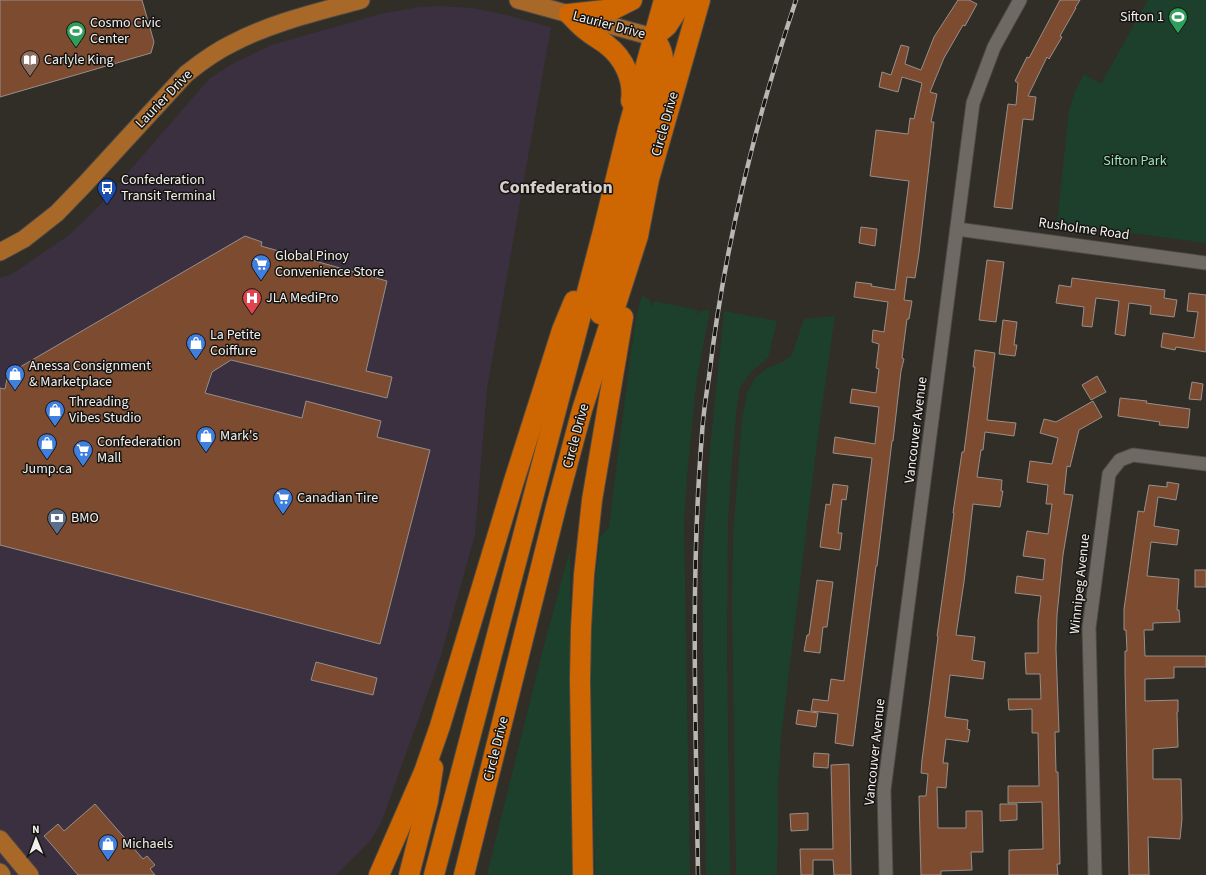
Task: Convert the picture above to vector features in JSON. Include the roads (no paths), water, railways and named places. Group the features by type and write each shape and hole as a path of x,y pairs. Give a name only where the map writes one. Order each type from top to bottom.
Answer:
{"highway":[{"path":"569,14 614,9 632,0"},
{"name":"Circle Drive","path":"434,875 603,231 628,129 664,0"},
{"path":"582,410 583,381 664,66 660,45 653,37 667,26 684,0"},
{"name":"Circle Drive","path":"464,875 556,507 582,410 638,236 649,178 700,0"},
{"path":"569,14 585,30 607,44 618,54 626,66 630,80 632,98 628,129"},
{"path":"378,875 424,772 440,726 512,484 562,330 603,231"},
{"path":"583,875 580,680 584,575 591,506 597,468 638,236"},
{"path":"409,875 428,801 440,726"}],"main road":[{"name":"Laurier Drive","path":"0,252 24,239 57,213 186,74 202,61 231,43 252,34 297,18 362,0"},
{"name":"Laurier Drive","path":"518,0 653,37"},
{"path":"0,839 30,875"}],"street":[{"name":"Vancouver Avenue","path":"886,875 884,790 973,103 994,47 1020,0"},
{"name":"Rusholme Road","path":"957,229 1206,263"},
{"name":"Winnipeg Avenue","path":"1095,875 1089,628 1109,474 1120,460 1133,455 1206,464"}],"railway":[{"path":"698,875 695,710 695,599 698,489 702,427 715,329 732,234 754,139 796,0"}],"place":[{"name":"Sifton 1","path":"1178,34"},
{"name":"Cosmo Civic Center","path":"76,48"},
{"name":"Carlyle King","path":"30,77"},
{"name":"Confederation Transit Terminal","path":"107,205"},
{"name":"Global Pinoy Convenience Store","path":"261,281"},
{"name":"JLA MediPro","path":"252,315"},
{"name":"La Petite Coiffure","path":"196,360"},
{"name":"Anessa Consignment & Marketplace","path":"15,391"},
{"name":"Threading Vibes Studio","path":"55,427"},
{"name":"Mark's","path":"206,453"},
{"name":"Jump.ca","path":"47,460"},
{"name":"Confederation Mall","path":"83,467"},
{"name":"Canadian Tire","path":"283,515"},
{"name":"BMO","path":"57,535"},
{"name":"Michaels","path":"108,861"}],"district":[{"name":"Confederation","path":"556,187"}],"park label":[{"name":"Sifton Park","path":"1135,161"}]}
